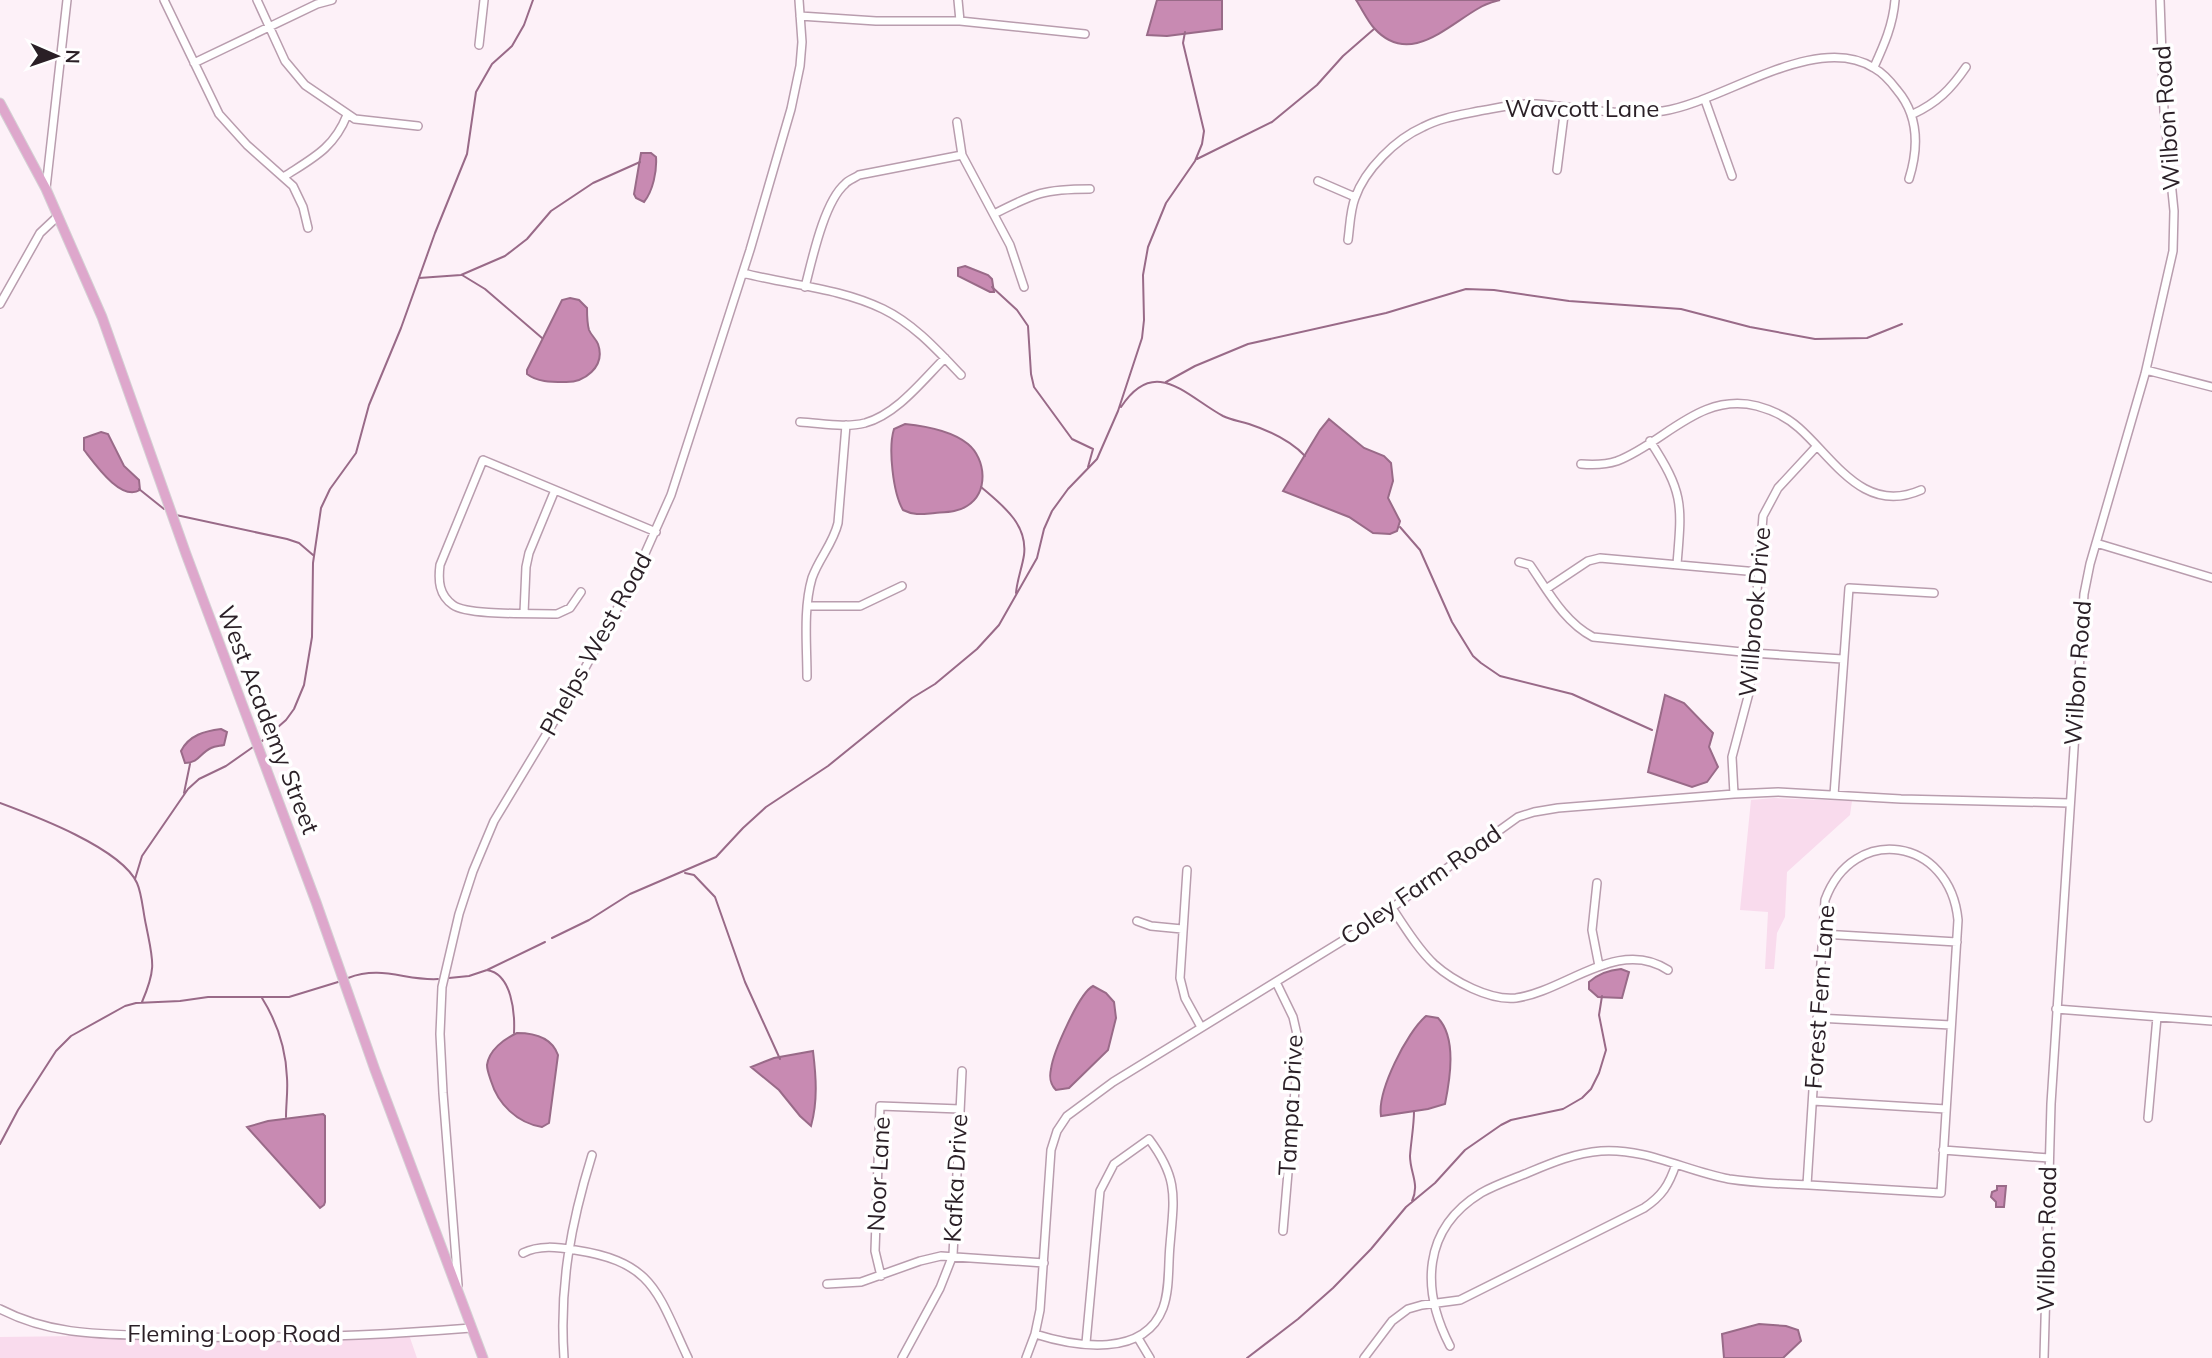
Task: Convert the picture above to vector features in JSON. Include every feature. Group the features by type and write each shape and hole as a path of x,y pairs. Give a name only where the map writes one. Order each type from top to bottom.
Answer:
{"main road":[{"name":"West Academy Street","path":"0,103 46,189 102,317 186,555 483,1358"}],"street":[{"path":"46,189 66,0"},
{"path":"164,0 225,122 247,145 285,176 300,196 308,228"},
{"path":"257,0 285,61 297,78 347,115 363,121 418,126"},
{"path":"194,63 317,4 332,0"},
{"path":"479,45 484,0"},
{"name":"Phelps West Road","path":"458,1289 440,1034 442,987 456,924 465,892 494,821 573,690 635,576 671,495 743,273 797,87 802,42 799,0"},
{"path":"958,0 960,21"},
{"path":"1895,0 1891,27 1874,67 1898,92 1913,114 1915,155 1909,179"},
{"name":"Wilbon Road","path":"2044,1358 2056,1009 2084,594 2146,370 2170,268 2174,237 2164,111 2160,0"},
{"path":"800,16 960,21 1085,34"},
{"name":"Wavcott Lane","path":"1348,240 1355,197 1376,164 1395,145 1423,126 1499,107 1533,104 1650,112 1672,109 1705,100 1808,61 1829,57 1850,59 1874,67"},
{"path":"1913,114 1933,105 1951,89 1966,67"},
{"path":"1705,100 1732,176"},
{"path":"1557,170 1565,107"},
{"path":"285,176 329,146 341,130 347,115"},
{"path":"957,122 962,155 1010,245 1024,287"},
{"path":"804,286 822,223 836,195 845,184 859,176 962,155"},
{"path":"1318,181 1355,197"},
{"path":"994,214 1031,195 1053,189 1090,189"},
{"path":"0,304 40,233 57,217"},
{"path":"743,273 855,298 885,310 912,328 961,375"},
{"path":"800,422 846,425 866,423 888,412 945,358"},
{"path":"2146,370 2212,387"},
{"path":"1581,464 1599,465 1616,461 1700,411 1722,405 1742,404 1774,411 1798,427 1856,485 1870,492 1910,495 1921,490"},
{"path":"807,677 808,606 812,580 834,537 838,523 846,425"},
{"path":"1650,441 1669,470 1679,496 1681,522 1677,564"},
{"name":"Willbrook Drive","path":"1734,793 1732,757 1749,693 1763,516 1778,488 1816,447"},
{"path":"581,592 570,608 557,614 468,611 454,606 443,594 438,581 440,565 483,460 656,532"},
{"path":"524,612 529,553 555,490"},
{"path":"2096,543 2212,578"},
{"path":"1546,589 1588,561 1600,558 1758,572"},
{"path":"1519,562 1530,565 1569,620 1593,637 1842,659"},
{"path":"808,606 860,606 901,586"},
{"path":"1834,795 1849,587 1934,593"},
{"name":"Coley Farm Road","path":"1026,1358 1040,1310 1051,1156 1059,1126 1077,1108 1113,1082 1392,908 1499,829 1527,813 1734,793 1779,792 2069,803"},
{"name":"Forest Fern Lane","path":"1891,850 1916,855 1927,860 1943,875 1954,895 1957,908 1956,942 1941,1192 1807,1185 1822,934 1825,900 1829,888 1850,863 1864,855 1891,850"},
{"path":"1187,870 1180,985 1200,1027"},
{"path":"1597,883 1592,930 1599,966"},
{"path":"1392,908 1418,946 1434,963 1466,984 1495,996 1525,996 1599,966 1625,960 1653,961 1668,970"},
{"path":"1137,921 1151,926 1182,929"},
{"path":"1822,934 1956,942"},
{"name":"Tampa Drive","path":"1276,982 1293,1017 1299,1043 1283,1231"},
{"path":"2056,1009 2212,1021"},
{"path":"2148,1118 2157,1017"},
{"path":"1817,1018 1951,1025"},
{"name":"Kafka Drive","path":"902,1358 940,1288 953,1255 962,1071"},
{"path":"1812,1101 1946,1109"},
{"name":"Noor Lane","path":"881,1276 875,1251 880,1107 960,1110"},
{"path":"1035,1334 1086,1343 1115,1345 1138,1338 1156,1322 1165,1301 1174,1189 1167,1168 1149,1139 1114,1164 1100,1191 1086,1343"},
{"path":"1943,1150 2049,1158"},
{"path":"1450,1346 1433,1303 1431,1276 1440,1239 1453,1217 1481,1193 1559,1160 1591,1152 1634,1153 1727,1179 1807,1185"},
{"path":"564,1358 562,1304 569,1249 576,1208 592,1155"},
{"path":"1364,1358 1397,1317 1414,1307 1460,1300 1644,1208 1659,1198 1676,1164"},
{"path":"523,1253 535,1247 569,1249 617,1259 641,1274 660,1299 688,1358"},
{"path":"827,1284 861,1282 920,1261 953,1255 1044,1264"},
{"name":"Fleming Loop Road","path":"0,1309 51,1329 116,1335 270,1338 471,1328"},
{"path":"1138,1338 1150,1358"}],"shaded area":[{"path":"1157,0 1222,0 1222,29 1167,36 1147,35"},
{"path":"1356,0 1500,0 1481,7 1428,39 1414,44 1401,44 1387,39 1374,28"},
{"path":"641,153 651,153 656,157 654,181 644,202 634,194"},
{"path":"965,266 988,275 992,279 994,292 958,276 958,268"},
{"path":"562,300 579,300 587,308 587,322 598,344 599,360 592,372 579,380 549,382 535,379 527,374 527,370"},
{"path":"1329,419 1364,448 1384,456 1391,463 1393,481 1388,498 1400,521 1397,531 1390,534 1373,533 1349,517 1283,491"},
{"path":"905,424 946,432 962,439 974,450 979,458 982,484 979,493 967,506 952,511 923,514 903,510 894,482 891,447 894,429"},
{"path":"101,432 108,434 124,466 139,480 140,490 125,491 117,486 84,450 84,438"},
{"path":"1665,695 1684,703 1713,733 1709,747 1718,767 1707,782 1692,787 1648,772"},
{"path":"221,729 227,732 224,745 211,748 196,760 185,763 181,751 188,741 203,733"},
{"path":"1774,798 1852,801 1850,815 1787,872 1785,917 1777,933 1774,969 1765,969 1768,912 1740,910 1751,800"},
{"path":"1621,969 1629,972 1622,998 1598,997 1589,989 1589,982 1596,977"},
{"path":"1093,986 1106,993 1114,1002 1116,1018 1108,1050 1069,1088 1056,1090 1050,1075 1056,1050 1074,1011"},
{"path":"1426,1016 1438,1018 1448,1036 1449,1083 1445,1104 1381,1116 1388,1078 1402,1048"},
{"path":"517,1033 542,1038 551,1044 558,1055 549,1123 542,1127 517,1117 504,1105 488,1073 488,1060 494,1050"},
{"path":"813,1051 816,1088 811,1126 779,1090 751,1067 774,1058"},
{"path":"323,1114 325,1202 320,1208 247,1127 268,1121"},
{"path":"1997,1186 2006,1186 2004,1207 1996,1207 1996,1202 1991,1197"},
{"path":"1759,1324 1786,1326 1798,1330 1801,1341 1783,1358 1724,1358 1722,1334"},
{"path":"408,1332 417,1358 0,1358 0,1337"}],"waterway":[{"path":"262,741 286,720 304,685 312,637 313,563 321,508 330,489 356,453 369,405 467,154 476,92 492,64 512,46 524,25 533,0"},
{"path":"1197,159 1272,122 1317,85 1343,56 1374,29"},
{"path":"552,938 589,920 630,894 716,857 766,807 828,766 912,698 935,684 977,649 999,625 1037,558 1044,529 1052,511 1068,489 1097,459 1118,411 1142,338 1143,275 1148,247 1166,203 1195,161 1204,131 1183,43 1185,32"},
{"path":"419,278 461,275 505,256 527,239 551,211 593,183 640,162"},
{"path":"462,275 485,289 542,338"},
{"path":"992,287 1017,310 1028,326 1034,387 1072,439 1093,449 1088,467"},
{"path":"1166,382 1195,366 1248,344 1386,313 1466,289 1494,290 1569,301 1681,309 1750,327 1815,339 1867,338 1902,324"},
{"path":"1121,407 1134,392 1146,384 1171,384 1229,419 1279,437 1305,456"},
{"path":"981,487 1012,516 1022,534 1024,555 1016,593"},
{"path":"139,489 164,509"},
{"path":"176,515 287,539 299,543 313,555"},
{"path":"1400,527 1420,550 1452,622 1473,656 1481,663 1500,676 1572,694 1652,730"},
{"path":"135,879 142,856 188,789 199,779 226,766 253,747"},
{"path":"184,793 190,764"},
{"path":"0,803 76,835 114,858 128,870 140,892 152,956 152,972 142,1002"},
{"path":"685,873 694,875 715,897 745,982 780,1059"},
{"path":"449,978 469,976 487,970 545,942"},
{"path":"487,970 495,973 507,986 514,1015 514,1033"},
{"path":"348,978 360,974 383,973 438,979"},
{"path":"0,1144 18,1110 56,1051 71,1036 125,1006 208,997 289,997 338,982"},
{"path":"1247,1358 1333,1288 1371,1249 1406,1207 1435,1183 1465,1150 1511,1120 1563,1109 1591,1089 1606,1050 1599,1015 1602,996"},
{"path":"262,998 283,1046 287,1083 286,1117"},
{"path":"1412,1201 1415,1184 1410,1156 1414,1111"}]}
